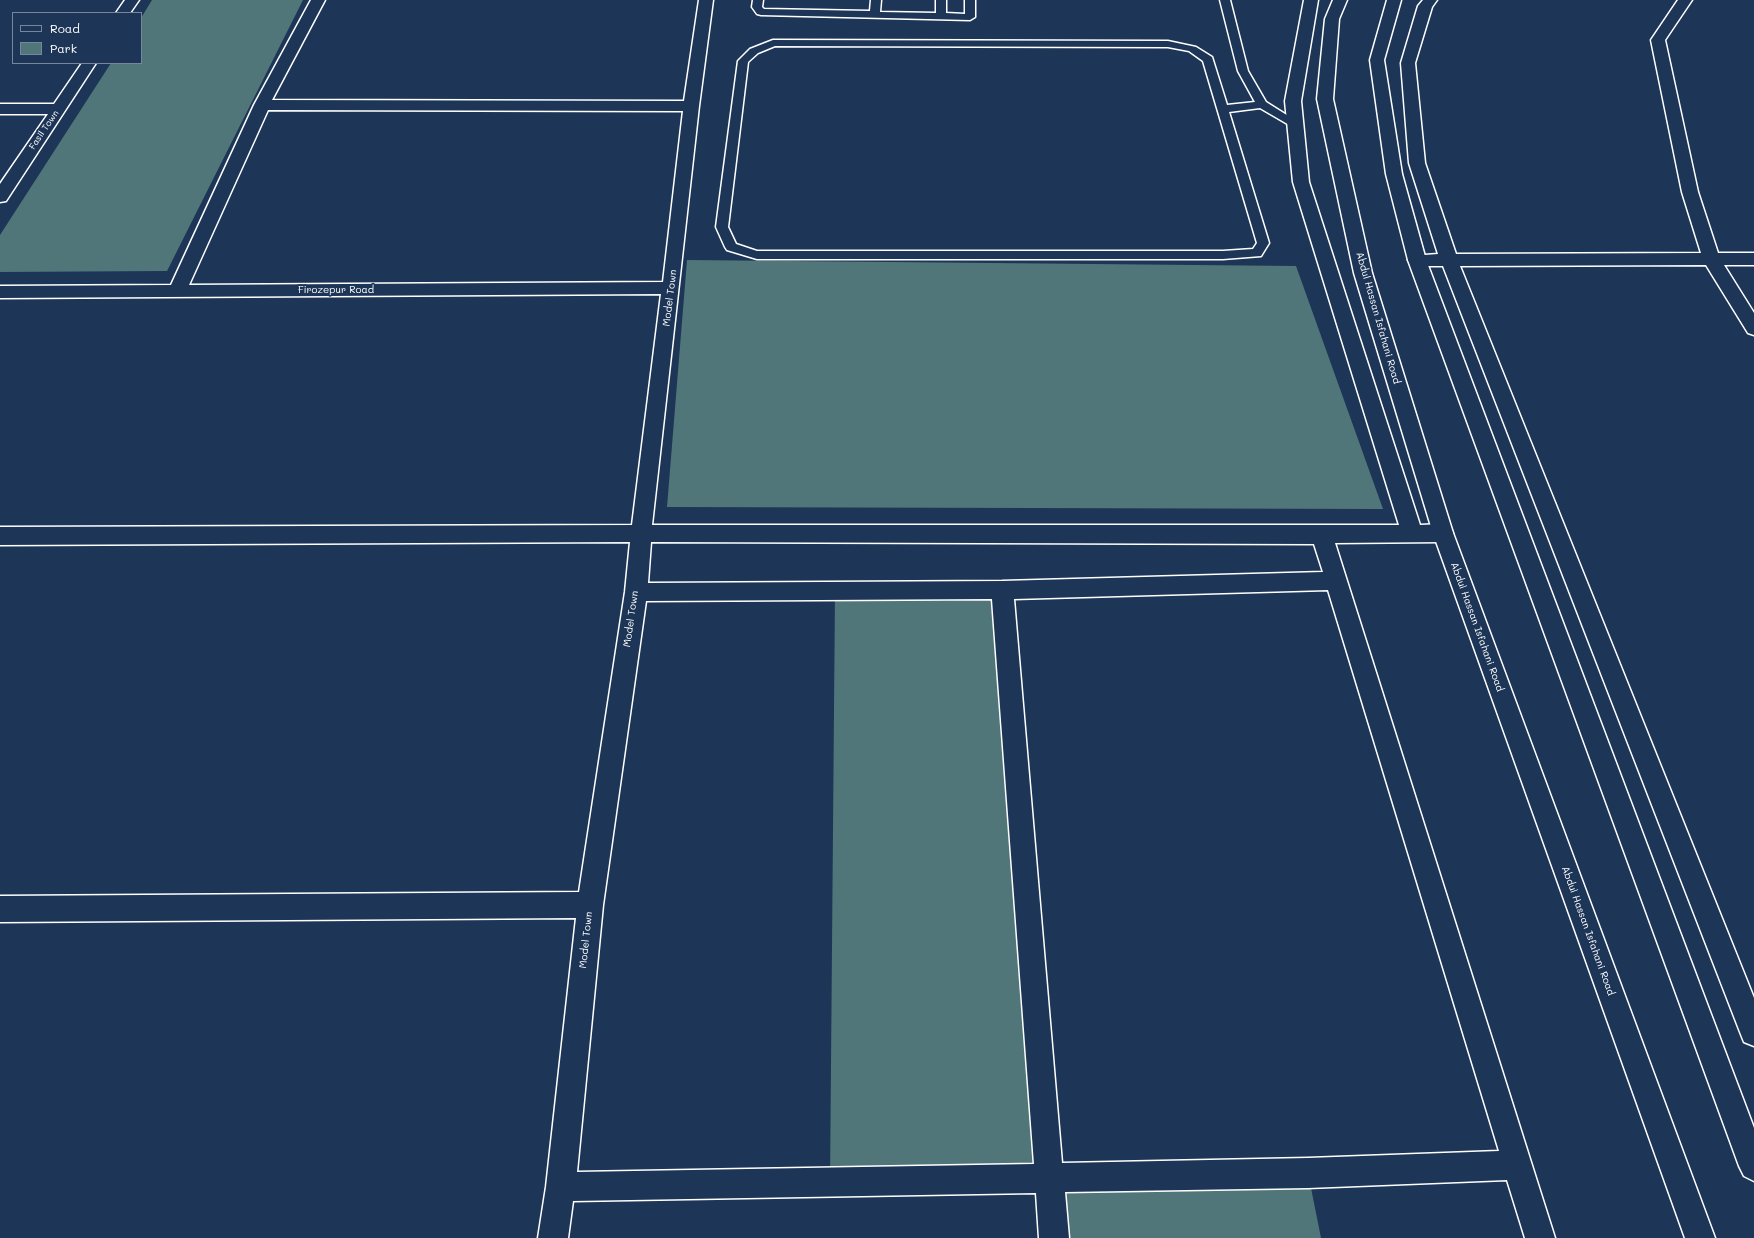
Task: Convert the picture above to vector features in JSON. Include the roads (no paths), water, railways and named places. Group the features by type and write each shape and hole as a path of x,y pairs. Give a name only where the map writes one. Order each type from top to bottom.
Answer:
{"street":[{"path":"124,12 132,0"},
{"path":"177,291 262,105 318,0"},
{"name":"Model Town","path":"553,1238 561,1187 590,905 636,592 641,533 671,288 691,106 706,0"},
{"path":"1311,0 1293,101 1301,182 1412,532"},
{"name":"Abdul Hassan Isfahani Road","path":"1340,0 1332,19 1325,99 1363,273 1443,533 1700,1238"},
{"path":"1394,0 1377,60 1394,174 1417,260 1754,1166"},
{"path":"1430,0 1425,6 1408,63 1417,163 1449,260 1754,1032"},
{"path":"1685,0 1658,40 1690,192 1711,259 1754,328"},
{"name":"Fasil Town","path":"0,197 88,64"},
{"path":"262,105 691,106"},
{"path":"0,109 58,109"},
{"path":"1417,260 1754,259"},
{"name":"Firozepur Road","path":"0,292 671,288"},
{"path":"0,536 641,533 1322,535 1412,532 1443,533"},
{"path":"1322,535 1540,1238"},
{"path":"636,592 1002,590 1336,581"},
{"path":"1002,590 1054,1238"},
{"path":"0,909 590,905"},
{"path":"561,1187 640,1187 1049,1177 1308,1173 1517,1165"}],"lane":[{"path":"758,0 756,7 761,12 941,16 970,16 970,0"},
{"path":"819,14 820,0"},
{"path":"875,15 876,0"},
{"path":"941,0 941,16"},
{"path":"1225,0 1243,71 1262,104 1295,124"},
{"path":"773,43 1168,44 1192,49 1208,59 1223,109 1263,243 1257,253 1223,256 758,255 731,247 722,227 744,61 754,51 773,43"},
{"path":"1223,109 1262,104"}]}
